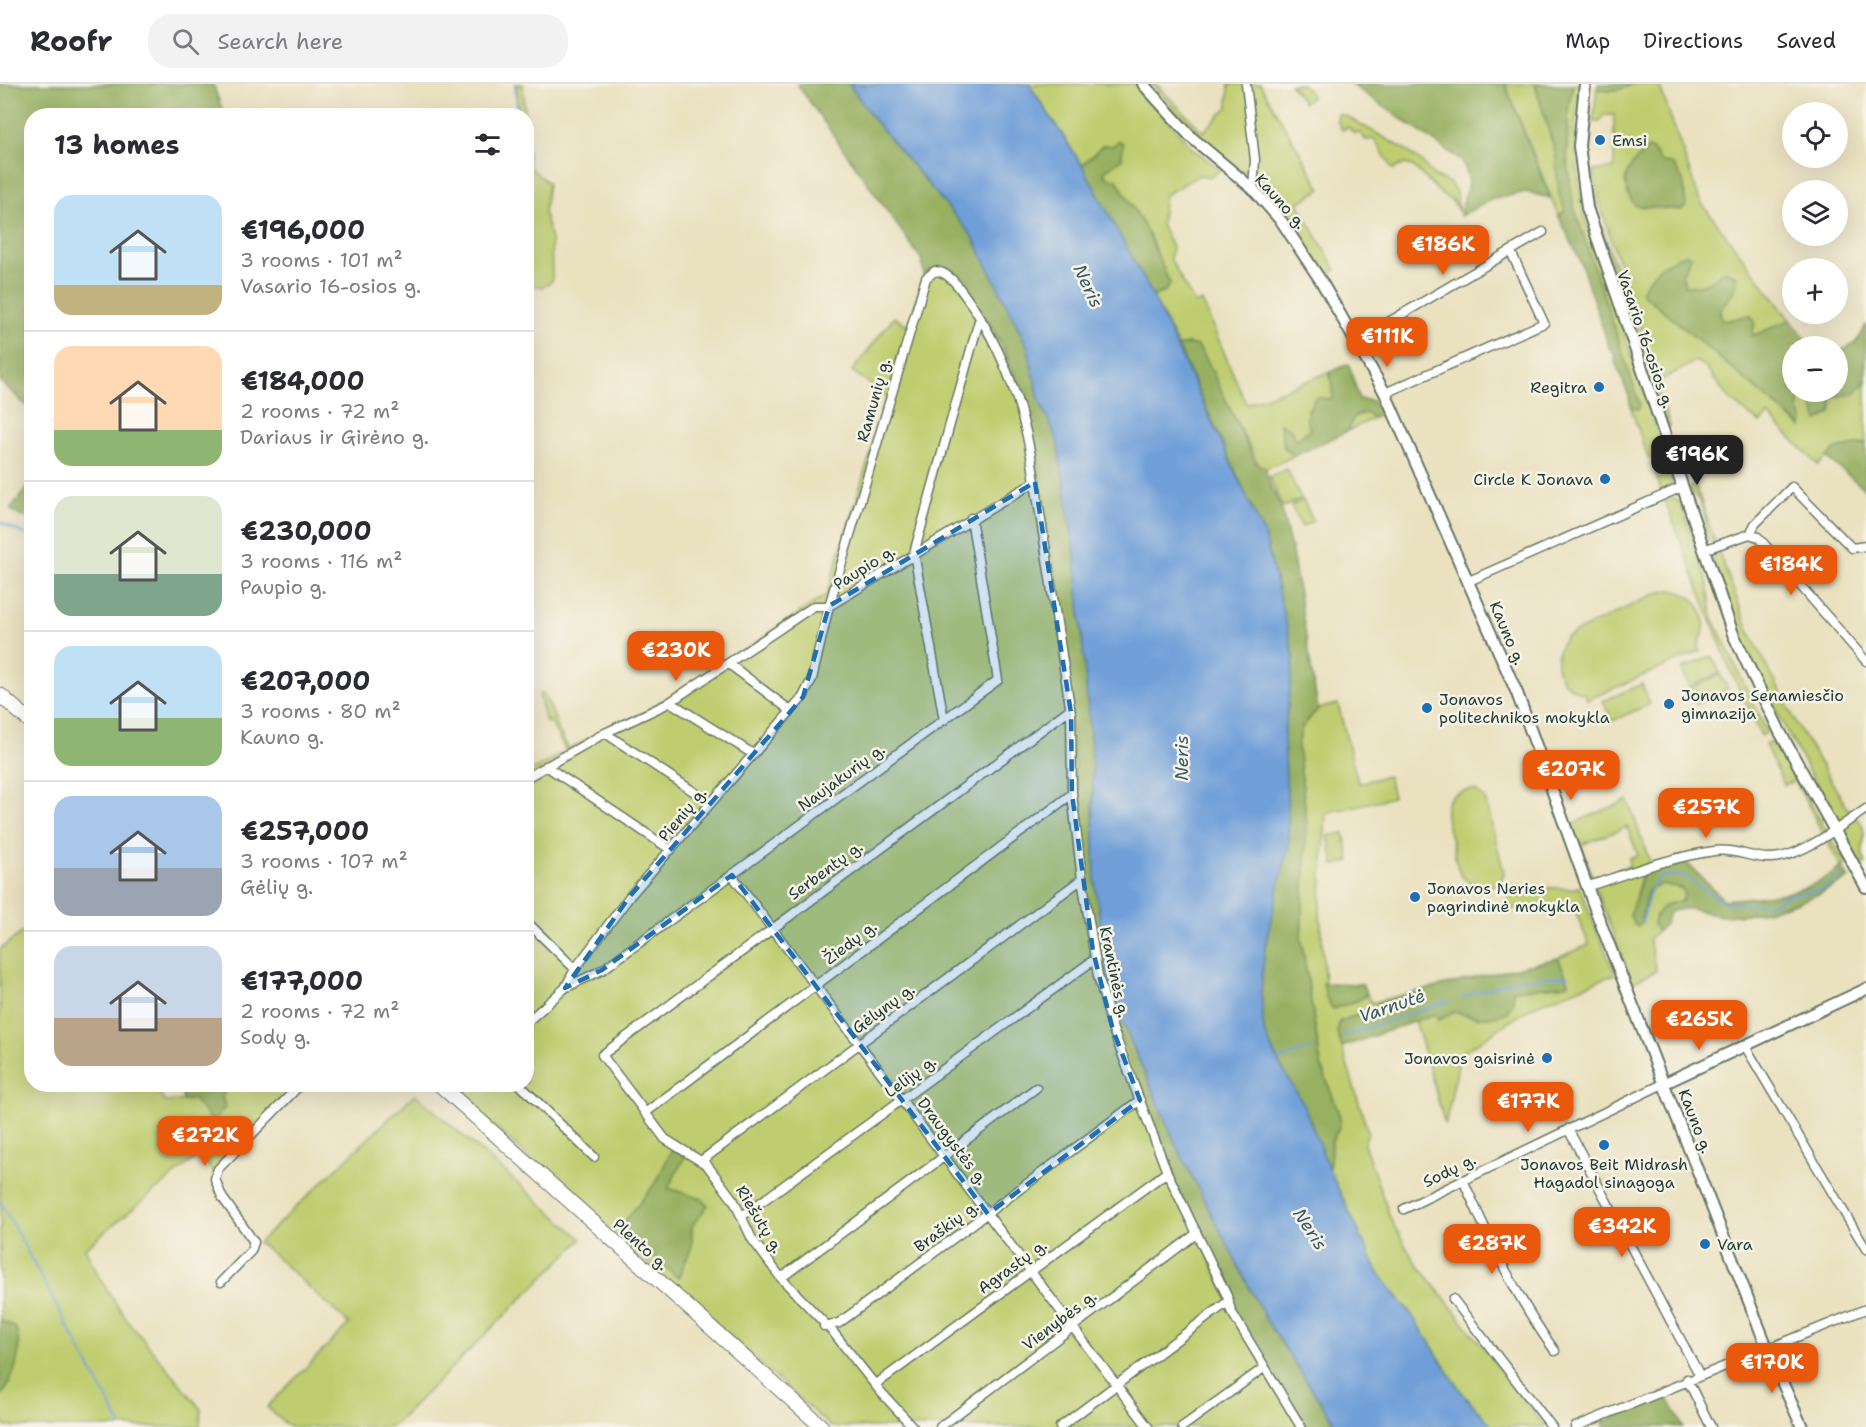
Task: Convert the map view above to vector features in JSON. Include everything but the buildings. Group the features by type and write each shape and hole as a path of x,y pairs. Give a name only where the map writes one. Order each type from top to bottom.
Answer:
{"highway":[{"path":"0,695 24,716"},
{"name":"Plento g.","path":"447,1092 822,1427"}],"main road":[{"name":"Kauno g.","path":"1143,84 1191,137 1253,189 1298,242 1385,393 1469,581 1521,705 1586,887 1665,1083 1768,1350 1802,1427"},
{"name":"Vasario 16-osios g.","path":"1585,84 1579,146 1586,203 1703,550 1751,675 1866,887"},
{"name":"Sodų g.","path":"1665,1083 1866,989"}],"street":[{"path":"1246,84 1255,160 1253,189"},
{"path":"1356,340 1543,232"},
{"path":"1385,393 1544,323 1511,252"},
{"name":"Ramunių g.","path":"829,606 926,278 935,271 946,274 980,317"},
{"path":"980,317 1006,368 1024,423 1035,482"},
{"path":"944,720 915,553 980,317"},
{"name":"Paupio g.","path":"534,773 605,733 670,702 814,606 829,606 1035,482"},
{"name":"Krantinės g.","path":"1035,482 1070,709 1072,794 1082,879 1095,959 1113,1030 1167,1172 1229,1301 1231,1311 1300,1427"},
{"path":"1469,581 1682,487"},
{"path":"1750,534 1755,524 1792,487 1852,548 1866,546"},
{"name":"Naujakurių g.","path":"565,988 602,970 998,680 971,519"},
{"path":"1703,550 1750,534 1758,537 1866,661"},
{"name":"Pienių g.","path":"534,1016 565,988 575,969 630,896 803,697 812,679 829,606"},
{"path":"729,664 790,711"},
{"path":"670,702 753,754"},
{"name":"Serbentų g.","path":"603,1059 606,1050 1070,709"},
{"path":"605,733 711,803"},
{"path":"546,766 671,850"},
{"name":"Žiedų g.","path":"645,1113 1072,794"},
{"path":"1586,887 1670,860 1718,850 1768,858 1782,857 1834,830 1866,809"},
{"name":"Draugystės g.","path":"732,875 1148,1427"},
{"name":"Gėlynų g.","path":"701,1161 1082,879"},
{"path":"534,929 575,969"},
{"name":"Lelijų g.","path":"742,1216 1095,959"},
{"path":"1745,1046 1866,1249"},
{"name":"Riešutų g.","path":"603,1059 665,1140 701,1161 719,1180 742,1216 752,1239 781,1278 824,1326 833,1332 875,1385 913,1427"},
{"name":"Sodų g.","path":"1404,1209 1665,1083"},
{"path":"781,1278 1036,1088"},
{"path":"221,1282 251,1251 254,1242 222,1197 215,1179 218,1169 293,1092"},
{"path":"450,1095 453,1092"},
{"path":"527,1092 594,1157"},
{"name":"Braškių g.","path":"824,1326 839,1323 1140,1100"},
{"path":"1568,1129 1699,1374"},
{"name":"Agrastų g.","path":"875,1385 1167,1172"},
{"path":"1463,1180 1501,1264 1530,1317 1555,1351"},
{"name":"Vienybės g.","path":"940,1427 1196,1234"},
{"path":"1453,1299 1552,1427"},
{"path":"1060,1427 1229,1301"},
{"path":"1575,1427 1699,1374 1768,1350 1866,1309"},
{"path":"1182,1427 1265,1367"},
{"path":"1686,1380 1712,1427"}],"highlighted area":[{"path":"1035,482 1071,713 1072,794 1093,951 1113,1030 1140,1100 988,1214 732,875 602,970 565,988 630,896 803,697 829,606"}],"green space":[{"path":"0,84 213,84 222,108 24,108 24,403 0,381"},
{"path":"516,84 523,84 525,108 518,108"},
{"path":"797,84 849,84 874,120 973,237 1028,348 1039,400 1057,439 1075,554 1092,756 1095,883 1107,976 1117,1010 1177,1147 1266,1320 1337,1427 1306,1427 1233,1309 1168,1169 1137,1086 1097,959 1088,903 1057,588 1035,452 1020,391 1002,343 981,310 947,268 932,269 924,274 922,260"},
{"path":"1029,84 1136,84 1193,149 1221,170 1209,177 1199,175 1165,195 1161,224 1172,247 1171,260 1195,304 1202,301 1246,404 1330,372 1333,397 1310,429 1296,441 1291,429 1280,424 1284,447 1294,456 1266,469 1260,467 1198,346 1188,344 1178,346 1153,296 1164,292 1170,284 1147,231 1117,180 1105,176 1104,171 1122,158 1121,148 1103,145 1082,165"},
{"path":"1151,84 1156,84 1203,132 1228,107 1229,84 1260,84 1321,189 1298,203 1336,270 1325,275 1295,229 1267,193 1262,182 1230,163 1216,151"},
{"path":"1290,84 1302,84 1312,96 1304,103"},
{"path":"1351,84 1505,84 1550,198 1526,192 1493,199 1460,216 1469,179 1462,161"},
{"path":"1505,84 1535,84 1555,152 1559,194 1565,210 1559,217"},
{"path":"1535,84 1573,84 1568,111 1567,156 1573,204 1640,405 1638,409 1631,408 1629,396 1614,359 1615,353 1610,350 1580,260 1559,217 1565,210 1559,194 1555,152"},
{"path":"1573,84 1580,84 1574,133 1582,209 1662,445 1662,452 1654,459 1648,458 1631,408 1640,405 1573,204 1567,156 1568,111"},
{"path":"1598,84 1631,84 1610,90 1597,89"},
{"path":"1631,84 1659,84 1700,201 1782,309 1782,323 1752,336 1750,315 1726,321 1721,319 1720,309 1734,291 1724,270 1716,278 1706,283 1695,286 1684,285 1682,274 1691,257 1641,292 1801,427 1803,419 1798,410 1799,402 1848,402 1848,394 1853,394 1866,381 1866,443 1837,449 1818,465 1768,415 1760,423 1730,400 1704,366 1696,361 1658,382 1602,211 1593,171 1614,168 1614,115 1603,115 1600,122 1593,122 1597,89 1610,90"},
{"path":"1338,114 1344,115 1404,149 1423,163 1433,176 1450,183 1456,192 1459,212 1452,200 1442,195 1413,166 1405,164 1393,169 1374,139 1366,140 1359,132 1355,134 1348,127 1342,130 1337,120"},
{"path":"1119,141 1123,143 1122,158 1105,171 1105,176 1117,180 1147,231 1170,284 1164,292 1153,296 1082,165 1103,145 1112,146"},
{"path":"1648,148 1653,150 1660,161 1673,165 1683,180 1686,206 1681,210 1636,206 1630,197 1625,182 1627,175 1635,161"},
{"path":"534,171 548,183 544,212 551,240 552,281 543,287 534,285"},
{"path":"1590,173 1598,216 1670,426 1666,427 1594,214"},
{"path":"1687,254 1691,257 1682,274 1685,285 1696,286 1706,283 1716,278 1724,270 1738,277 1734,291 1720,309 1721,319 1726,321 1750,315 1755,322 1752,336 1782,323 1793,324 1804,336 1782,336 1782,402 1799,402 1798,410 1803,419 1802,427 1641,292 1650,278 1672,260"},
{"path":"947,268 970,294 988,322 1015,381 1032,444 1057,595 1071,709 1087,904 1091,932 1106,993 1129,1058 1169,1154 1250,1324 1306,1427 831,1427 456,1092 534,1092 534,770 566,751 550,721 546,723 539,695 543,693 547,700 569,749 645,712 737,655 827,594 888,397 852,371 894,317 909,326 924,274 932,269"},
{"path":"1866,324 1866,381 1853,394 1848,395 1848,347 1856,342"},
{"path":"1188,344 1198,346 1207,360 1255,462 1266,469 1268,481 1281,508 1292,552 1318,709 1302,727 1298,745 1307,825 1301,938 1321,1065 1340,1117 1340,1125 1332,1141 1329,1169 1303,1103 1277,1060 1264,1031 1261,991 1265,945 1289,843 1284,735 1294,657 1265,536 1178,346"},
{"path":"1349,364 1359,399 1374,401 1384,413 1374,418 1366,413 1354,416 1348,431 1294,456 1284,447 1280,423 1291,429 1296,440 1310,429 1307,413 1316,397 1329,399 1333,397 1330,372"},
{"path":"1815,402 1832,402 1831,413 1818,421 1813,406"},
{"path":"1366,413 1374,418 1348,431 1354,416"},
{"path":"1866,443 1866,490 1827,458 1837,449"},
{"path":"1287,469 1301,499 1283,507 1269,477"},
{"path":"1667,471 1672,478 1671,485 1661,492 1655,472"},
{"path":"1695,484 1715,541 1708,540 1706,537 1703,508 1689,488"},
{"path":"24,492 24,517 10,509"},
{"path":"1672,498 1680,502 1708,584 1712,616 1767,732 1761,736 1730,669 1665,501"},
{"path":"1303,500 1313,521 1302,527 1291,506"},
{"path":"1718,550 1749,631 1799,728 1848,809 1863,828 1862,853 1866,863 1862,865 1798,753 1759,676 1725,596 1712,555"},
{"path":"1671,590 1690,597 1701,610 1704,627 1698,646 1700,651 1587,700 1585,694 1567,685 1558,671 1557,663 1561,645 1566,637 1657,593"},
{"path":"1712,656 1720,673 1689,687 1682,669"},
{"path":"1720,674 1728,689 1697,704 1690,689"},
{"path":"1642,684 1650,704 1612,721 1603,701"},
{"path":"1338,704 1358,783 1388,776 1393,797 1326,813 1320,912 1326,998 1359,1000 1367,994 1372,1003 1379,1001 1375,1009 1340,1021 1337,1032 1368,1132 1364,1144 1391,1220 1412,1257 1546,1427 1493,1427 1460,1390 1412,1315 1378,1272 1329,1169 1332,1141 1340,1125 1340,1117 1321,1065 1301,938 1307,825 1298,745 1302,727 1318,709"},
{"path":"1775,741 1846,865 1841,867 1795,781 1784,785 1765,745"},
{"path":"1474,790 1485,798 1504,873 1497,883 1485,887 1472,884 1460,873 1446,816 1448,801 1453,796"},
{"path":"1628,800 1652,868 1642,874 1630,915 1640,923 1648,891 1661,884 1681,888 1684,892 1683,901 1666,906 1654,920 1658,931 1649,939 1656,971 1632,983 1571,824","holes":["1627,827 1638,855 1629,858 1629,866 1598,878 1592,876 1581,845"]},
{"path":"1344,833 1350,861 1334,865 1328,836"},
{"path":"1684,860 1724,900 1786,893 1801,889 1828,877 1841,867 1849,878 1805,899 1759,912 1726,916 1691,909 1677,910 1669,913 1665,924 1658,931 1653,925 1656,914 1667,905 1683,901 1684,892 1681,888 1661,884 1648,891 1640,923 1638,926 1634,925 1630,915 1644,871"},
{"path":"1509,885 1571,889 1579,887 1615,974 1533,1006 1465,1051 1460,1056 1445,1125 1415,1019 1435,1014 1439,1020 1454,1012 1478,1018 1513,1002 1512,990 1567,985 1569,982 1558,958 1589,945 1576,912 1507,909"},
{"path":"24,931 24,1092 158,1092 165,1102 222,1097 224,1092 294,1092 218,1169 215,1179 211,1169 199,1155 85,1248 100,1279 127,1320 201,1409 200,1427 5,1427 0,1409 0,1397 10,1384 16,1328 0,1320 0,949"},
{"path":"1558,958 1569,983 1513,990 1513,1003 1507,1012 1481,1017 1454,1012 1438,1020 1435,1014 1342,1047 1337,1032 1340,1021 1375,1009 1379,1001"},
{"path":"1323,983 1362,984 1367,994 1359,1000 1333,1009 1326,998"},
{"path":"182,1092 224,1092 222,1097 225,1108 212,1121 193,1099 183,1101"},
{"path":"415,1094 582,1239 392,1427 289,1427 267,1407 349,1324 258,1243"},
{"path":"672,1149 686,1155 668,1188 702,1199 708,1205 692,1226 692,1246 678,1278 620,1227 657,1181"},
{"path":"0,1320 16,1328 19,1346 14,1373 0,1397"},
{"path":"1666,1394 1683,1427 1605,1427 1602,1422"}],"water":[{"name":"Neris","path":"849,84 1029,84 1082,165 1153,296 1265,536 1294,657 1284,735 1289,843 1265,945 1261,991 1264,1031 1277,1060 1303,1103 1329,1169 1378,1272 1412,1315 1460,1390 1493,1427 1337,1427 1266,1320 1177,1147 1117,1010 1107,976 1095,883 1092,756 1075,554 1057,439 1039,400 1028,348 973,237 874,120"}],"waterway":[{"path":"515,84 517,108"},
{"path":"0,522 24,534"},
{"name":"Varnutė","path":"1642,923 1650,892 1660,877 1677,875 1685,877 1726,903 1766,904 1786,896 1822,889 1844,874"},
{"name":"Varnutė","path":"1462,997 1518,979 1569,976"},
{"name":"Varnutė","path":"1344,1036 1449,1001"},
{"name":"Varnutė","path":"1275,1061 1313,1048"},
{"path":"0,1201 122,1427"}],"place":[{"name":"Emsi","path":"1600,140"},
{"name":"Regitra","path":"1599,387"},
{"name":"Circle K Jonava","path":"1605,479"},
{"name":"Jonavos Senamiesčio gimnazija","path":"1669,704"},
{"name":"Jonavos politechnikos mokykla","path":"1427,708"},
{"name":"Jonavos Neries pagrindinė mokykla","path":"1415,897"},
{"name":"Jonavos gaisrinė","path":"1547,1058"},
{"name":"Jonavos Beit Midrash Hagadol sinagoga","path":"1604,1145"},
{"name":"Vara","path":"1705,1244"}]}
